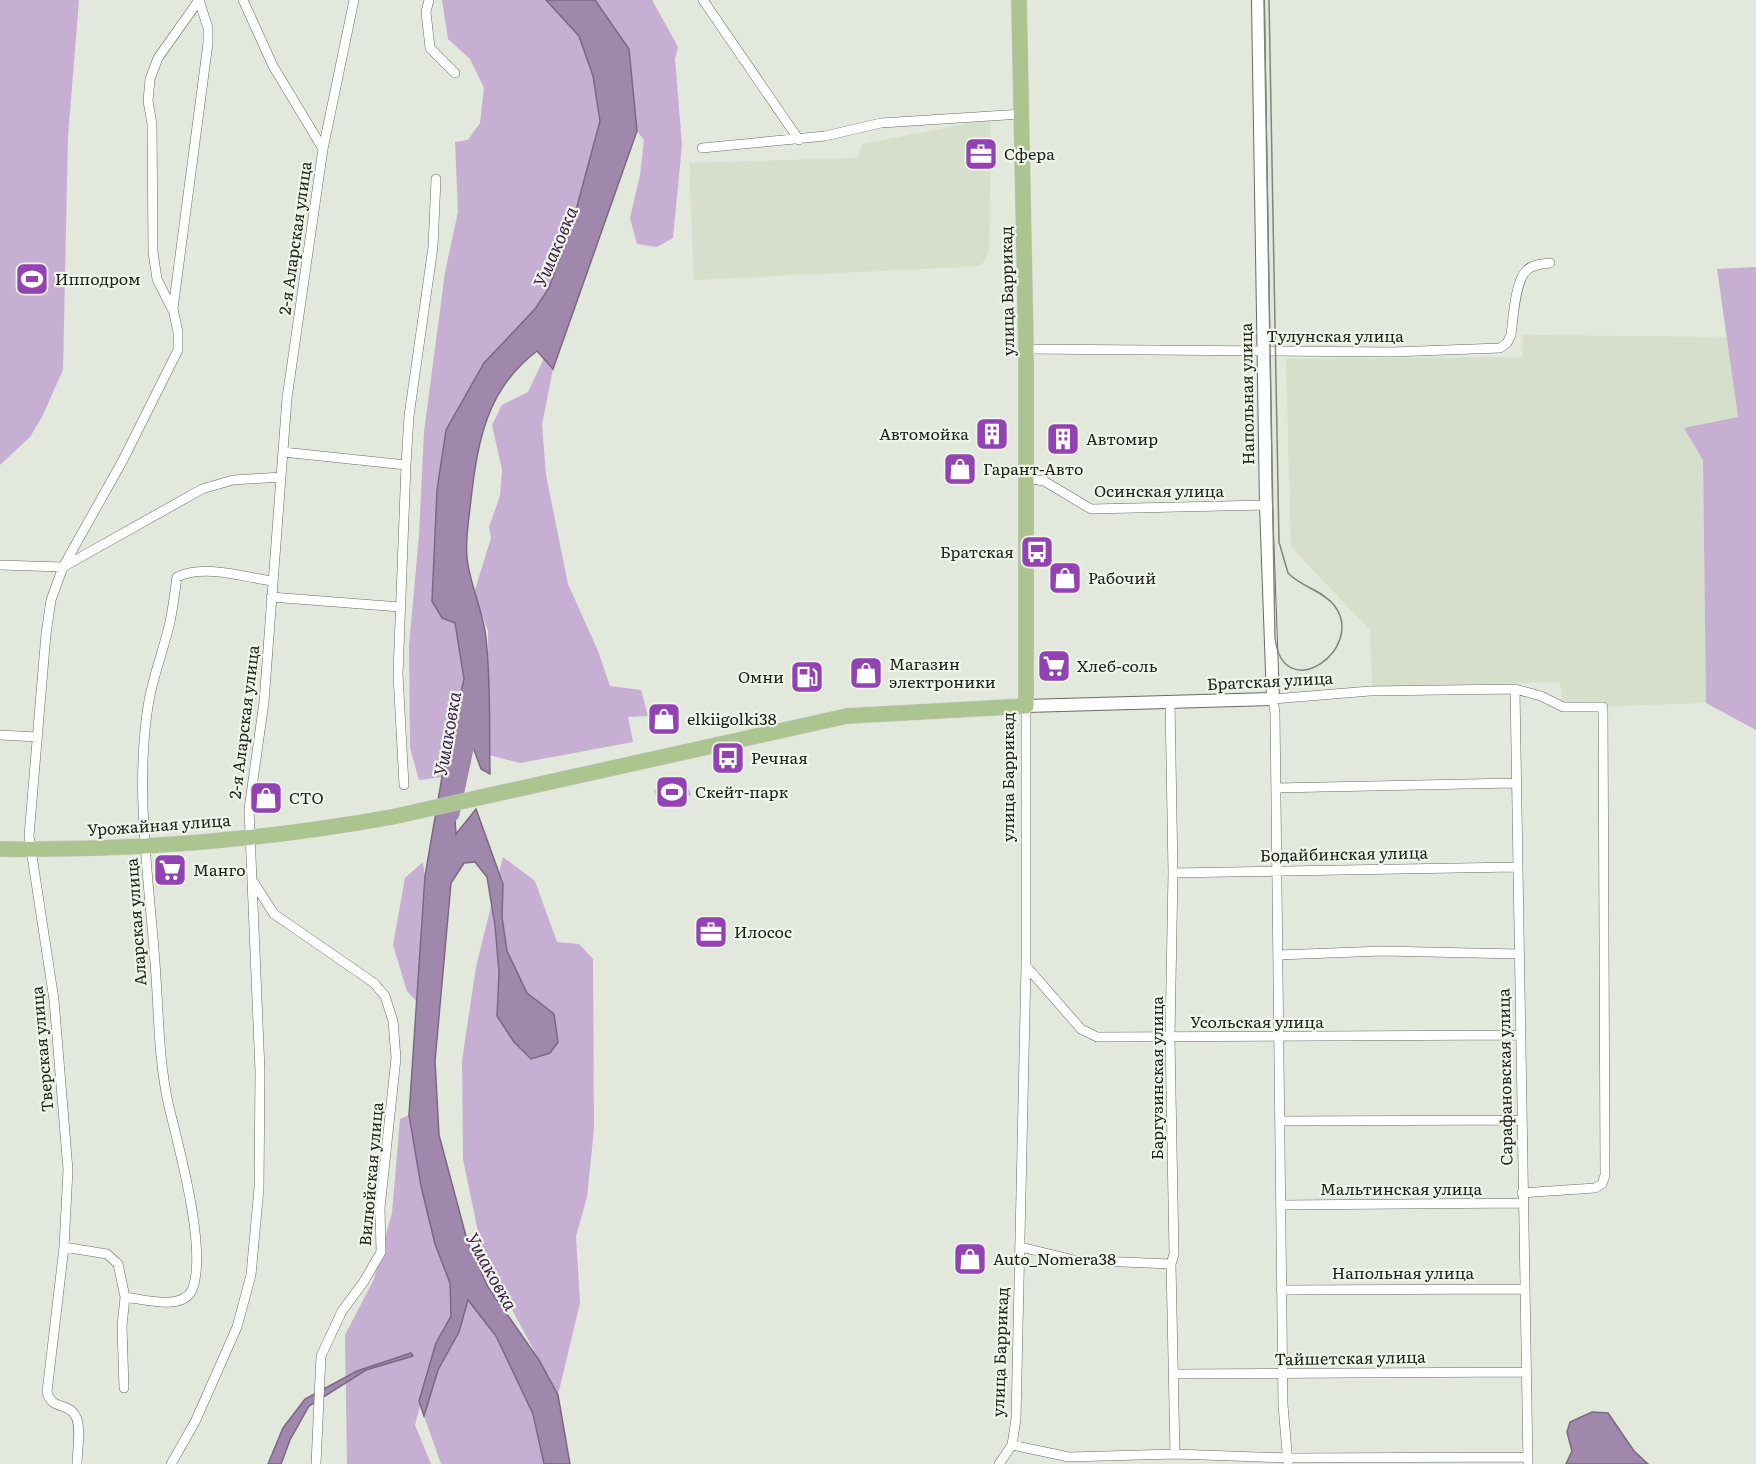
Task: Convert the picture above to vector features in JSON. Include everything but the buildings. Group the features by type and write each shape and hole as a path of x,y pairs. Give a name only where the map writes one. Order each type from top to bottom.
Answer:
{"main road":[{"name":"улица Баррикад","path":"1019,0 1026,349 1024,478 1026,706"},
{"name":"Урожайная улица","path":"0,849 145,846 325,829 392,817 846,716 1026,706"}],"street":[{"path":"172,309 157,279 153,252 152,123 148,101 150,80 158,58 199,0"},
{"path":"172,309 208,43 208,28 199,0"},
{"name":"2-я Аларская улица","path":"243,0 273,66 323,149"},
{"name":"2-я Аларская улица","path":"171,1464 195,1422 237,1327 251,1275 259,1188 260,1071 255,921 249,836 250,792 264,702 287,398 323,149 354,0"},
{"path":"429,0 426,12 430,48 455,72"},
{"path":"704,0 798,140"},
{"name":"Напольная улица","path":"1258,0 1266,505 1276,788 1282,1373 1288,1461"},
{"path":"702,148 798,140 881,123 1022,114"},
{"path":"404,785 398,675 406,465 409,416 434,247 436,179"},
{"name":"Тулунская улица","path":"1026,349 1392,352 1500,348 1507,343 1511,335 1521,279 1527,270 1534,266 1550,263"},
{"name":"Тверская улица","path":"77,1464 78,1420 75,1413 68,1408 55,1405 49,1400 47,1392 64,1247 68,1170 54,1000 30,849 37,737 51,600 63,567 123,460 178,350 178,332 172,309"},
{"path":"283,452 406,465"},
{"path":"0,565 63,567 202,489 233,480 281,477"},
{"name":"Осинская улица","path":"1024,478 1044,481 1091,509 1266,505"},
{"name":"Аларская улица","path":"124,1297 174,1302 184,1299 191,1291 197,1269 191,1200 163,1081 145,846 144,769 149,701 171,619 177,577 188,572 205,571 272,581"},
{"path":"271,597 400,607"},
{"name":"Братская улица","path":"1026,706 1273,699 1370,691 1515,689 1541,696 1563,707 1603,707 1605,1175 1602,1184 1595,1188 1522,1198"},
{"name":"Сарафановская улица","path":"1515,689 1514,783 1527,1460"},
{"name":"Баргузинская улица","path":"1170,701 1173,873 1170,1038 1174,1254 1171,1264 1175,1454"},
{"name":"улица Баррикад","path":"1012,1445 1016,1419 1022,1246 1026,966 1026,706"},
{"path":"0,735 37,737"},
{"path":"1276,788 1514,783"},
{"name":"Бодайбинская улица","path":"1173,873 1516,867"},
{"path":"253,881 274,914 255,921"},
{"name":"Вилюйская улица","path":"274,914 374,983 384,996 393,1021 396,1059 380,1208 383,1226 381,1252 363,1283 342,1311 326,1341 320,1367 316,1464"},
{"path":"1278,955 1383,951 1518,954"},
{"name":"Усольская улица","path":"1026,966 1081,1029 1097,1036 1170,1038 1519,1035"},
{"path":"1280,1121 1521,1120"},
{"name":"Мальтинская улица","path":"1281,1205 1522,1198"},
{"path":"1022,1246 1074,1260 1171,1264"},
{"path":"64,1247 107,1254 118,1264 124,1297 122,1326 124,1388"},
{"name":"Напольная улица","path":"1281,1290 1524,1290"},
{"name":"Тайшетская улица","path":"1175,1374 1526,1372"},
{"path":"999,1464 1012,1445 1069,1457 1175,1454 1288,1461 1527,1460"}],"shaded area":[{"name":"Ипподром","path":"0,0 79,0 68,136 63,370 42,417 30,437 0,465"},
{"path":"442,0 546,0 579,36 593,76 600,121 572,225 549,288 535,309 484,363 446,430 455,623 464,679 442,777 419,780 410,748 409,646 419,535 424,432 445,272 458,212 455,142 468,140 480,123 484,88 470,59 448,39"},
{"path":"546,0 595,0 629,49 637,131 553,369 537,351 520,366 496,399 482,436 474,477 467,550 488,655 490,774 481,769 473,747 462,741 453,793 456,834 476,809 503,884 502,917 507,951 527,993 554,1014 558,1042 550,1053 531,1059 514,1042 497,1016 499,973 495,925 487,877 475,862 464,863 451,883 435,1061 439,1135 467,1240 488,1287 539,1360 558,1395 570,1464 544,1464 533,1414 496,1336 468,1300 459,1332 438,1370 424,1416 419,1401 436,1343 451,1316 450,1283 435,1244 421,1186 409,1115 425,876 442,777 464,679 455,623 442,618 432,601 437,490 446,430 484,363 535,309 549,288 572,225 600,121 593,76 579,36"},
{"path":"595,0 652,0 678,47 675,59 682,145 673,238 657,247 637,244 630,218 640,175 644,140 637,131 629,49"},
{"path":"991,119 989,252 981,266 694,280 689,163 857,158 862,144"},
{"path":"1756,267 1756,730 1706,703 1703,460 1684,428 1738,417 1717,269"},
{"path":"1523,335 1727,337 1738,418 1684,428 1703,459 1706,703 1563,708 1560,682 1372,687 1370,630 1291,547 1286,359 1522,357"},
{"path":"545,356 553,369 542,425 546,475 568,584 598,651 610,686 641,690 648,716 628,717 633,742 520,763 489,755 488,631 474,593 491,538 489,527 500,496 502,470 492,425 502,405 528,392"},
{"name":"Скейт-парк","path":"686,780 691,795 659,805 654,790"},
{"path":"503,857 535,881 557,942 579,944 593,959 594,1129 587,1197 576,1236 580,1303 558,1395 483,1256 463,1159 462,1061 476,967"},
{"path":"423,862 425,876 417,1002 407,991 393,945 405,878"},
{"path":"409,1115 421,1186 435,1244 450,1283 451,1316 436,1343 415,1425 431,1464 347,1464 345,1335 374,1279 392,1213 400,1119"},
{"path":"468,1300 496,1336 533,1414 544,1464 441,1464 424,1416 438,1370 459,1332"},
{"path":"411,1353 413,1356 366,1370 309,1406 290,1440 281,1464 268,1464 283,1428 305,1399 357,1371"},
{"path":"1592,1412 1608,1413 1634,1451 1648,1464 1566,1464 1572,1451 1567,1432 1570,1422"}],"waterway":[{"name":"Ушаковка","path":"452,814 471,726"}],"tram line":[{"path":"1264,0 1275,637 1281,658 1292,668 1306,670 1320,664 1332,653 1340,639 1342,622 1329,600 1288,573 1279,542 1269,0"}],"place":[{"name":"Сфера","path":"981,154"},
{"name":"Ипподром","path":"32,279"},
{"name":"Автомойка","path":"992,434"},
{"name":"Автомир","path":"1063,439"},
{"name":"Гарант-Авто","path":"960,469"},
{"name":"Братская","path":"1037,552"},
{"name":"Рабочий","path":"1065,578"},
{"name":"Хлеб-соль","path":"1054,666"},
{"name":"Магазин электроники","path":"866,673"},
{"name":"Омни","path":"807,677"},
{"name":"elkiigolki38","path":"664,719"},
{"name":"Речная","path":"728,758"},
{"name":"Скейт-парк","path":"672,792"},
{"name":"СТО","path":"266,798"},
{"name":"Манго","path":"170,870"},
{"name":"Илосос","path":"711,932"},
{"name":"Auto_Nomera38","path":"970,1259"}]}
